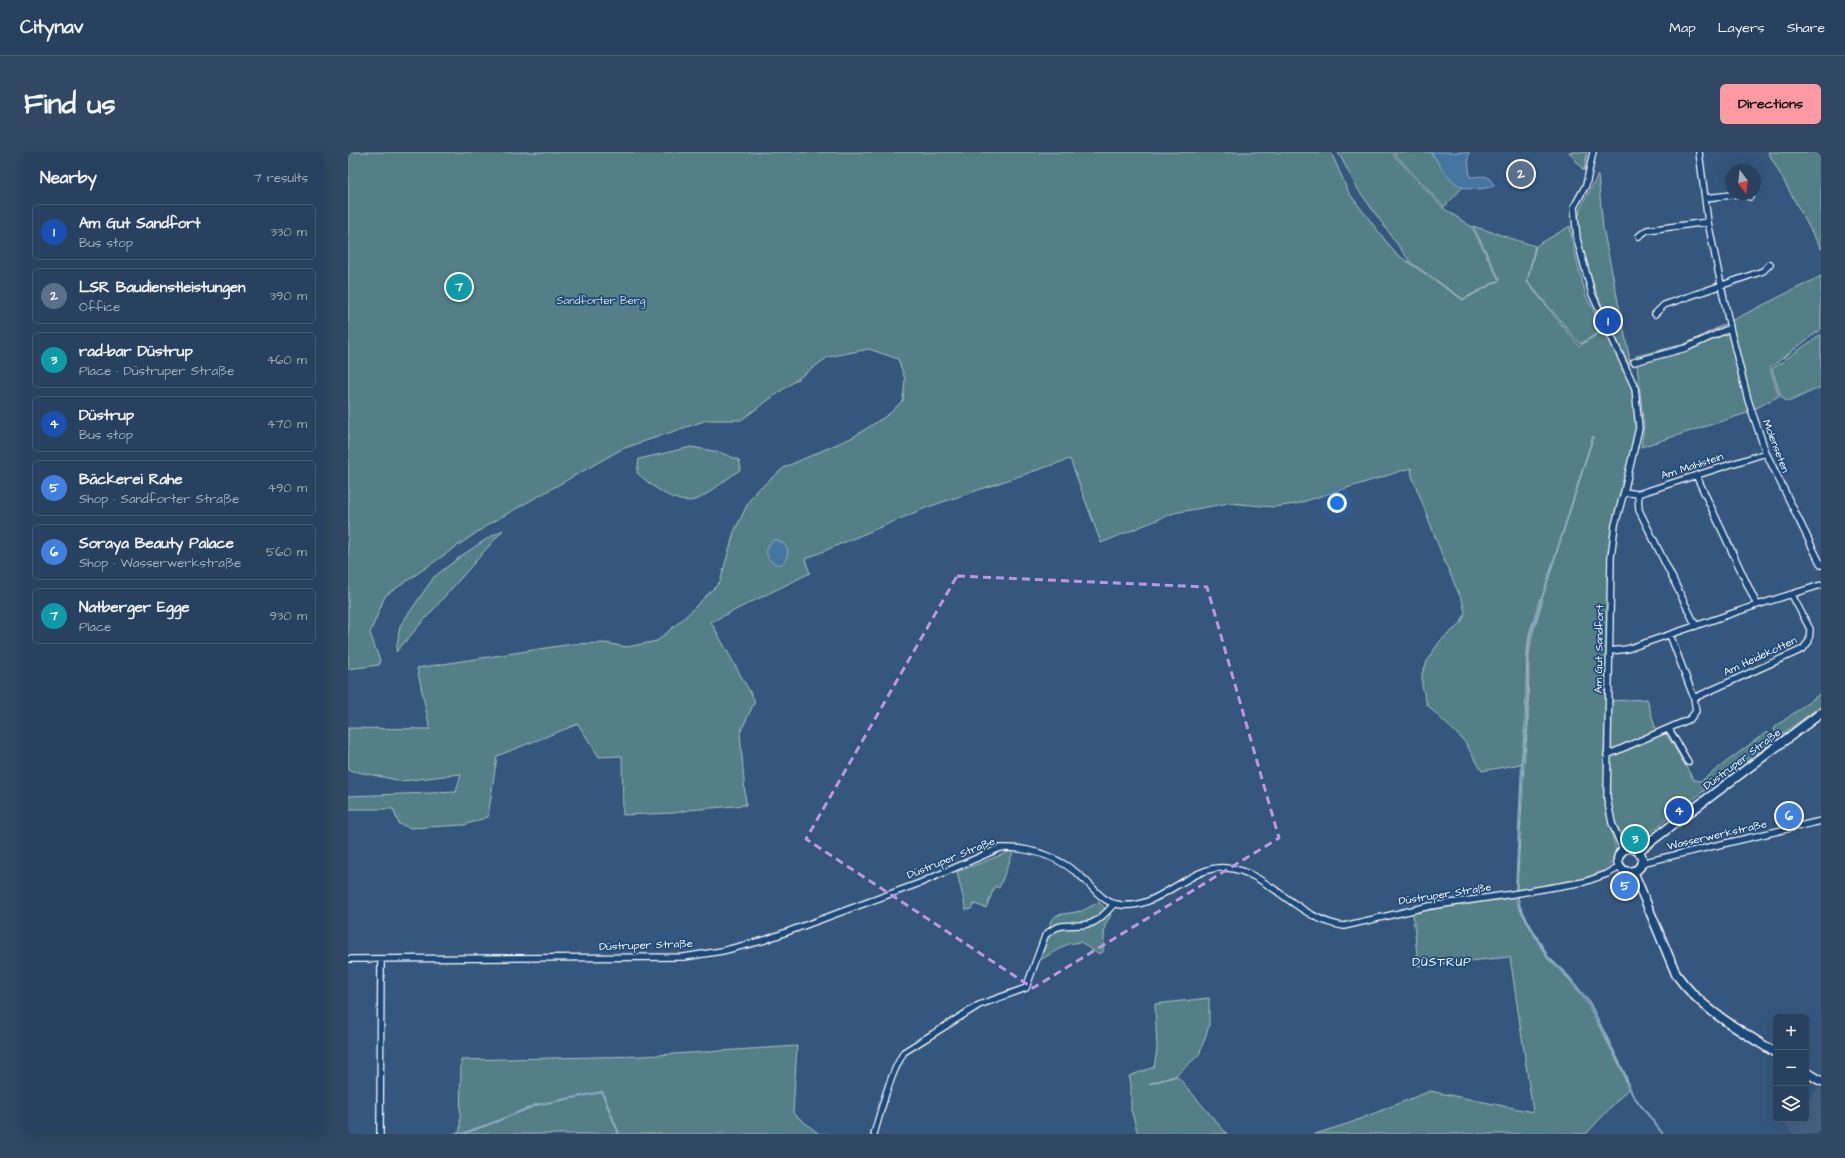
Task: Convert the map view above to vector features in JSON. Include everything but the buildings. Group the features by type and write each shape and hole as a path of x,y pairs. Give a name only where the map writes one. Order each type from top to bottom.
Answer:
{"street":[{"name":"Am Gut Sandfort","path":"1592,152 1586,184 1574,207 1574,220 1577,239 1592,294 1635,388 1638,428 1615,525 1611,557 1607,755 1608,811 1623,850"},
{"name":"Molenseten","path":"1699,152 1708,222 1730,328 1748,400 1766,453 1821,565"},
{"path":"1705,198 1725,196"},
{"path":"1638,236 1647,230 1708,222"},
{"path":"1654,314 1664,304 1763,271 1770,264"},
{"path":"1634,362 1686,348 1730,328"},
{"name":"Am Mahlstein","path":"1624,492 1638,494 1766,453"},
{"path":"1696,475 1757,605"},
{"path":"1638,494 1639,510 1696,626"},
{"path":"1610,651 1627,649 1757,605 1821,586"},
{"name":"Am Heidekotten","path":"1694,698 1803,649 1809,641 1810,629 1792,595"},
{"path":"1607,755 1690,719 1696,711 1694,698 1670,634"},
{"name":"Düstruper Straße","path":"1638,851 1821,713"},
{"path":"1669,729 1688,762"},
{"name":"Wasserwerkstraße","path":"1641,863 1821,821"},
{"name":"Düstruper Straße","path":"348,959 684,957 722,952 764,940 828,918 920,883 1000,848 1032,850 1055,859 1076,871 1103,898 1114,904 1126,906 1140,904 1151,900 1196,875 1210,870 1224,867 1235,868 1246,872 1316,918 1332,925 1344,926 1410,909 1516,894 1584,882 1607,874 1620,867"},
{"path":"1629,848 1638,851 1641,857 1641,863 1633,871 1626,871 1620,867 1618,860 1623,850 1629,848"},
{"path":"1633,871 1676,974 1685,987 1712,1012 1773,1051"},
{"path":"874,1134 898,1061 904,1052 978,1005 1026,988 1045,936 1051,930 1060,926 1092,923 1101,918 1114,904"},
{"path":"380,1134 381,959"},
{"path":"1809,1074 1821,1081"}],"highlighted area":[{"path":"957,576 1207,587 1279,838 1033,988 806,839"}],"shaded area":[{"path":"1431,152 1469,152 1468,158 1470,177 1485,176 1490,179 1494,186 1481,189 1463,187 1450,178"},
{"path":"776,539 785,545 788,550 786,559 782,564 772,562 768,557 767,551 769,545"},
{"path":"1819,1088 1821,1089 1821,1134 1794,1134 1785,1125 1788,1122 1809,1122 1809,1099"}],"green space":[{"name":"Sandforter Berg","path":"348,152 1331,152 1349,193 1395,253 1463,300 1500,280 1473,226 1535,246 1527,282 1579,346 1607,328 1635,388 1639,428 1615,525 1609,701 1647,699 1656,731 1667,735 1694,780 1701,781 1765,733 1769,733 1774,739 1773,742 1746,762 1743,761 1644,837 1643,834 1626,838 1620,831 1611,832 1616,850 1608,870 1583,879 1517,890 1524,764 1528,725 1529,654 1532,636 1542,602 1540,598 1529,635 1527,652 1525,725 1521,764 1482,771 1464,741 1427,705 1422,686 1422,674 1429,657 1441,640 1461,623 1465,613 1463,603 1444,560 1412,476 1411,468 1296,504 1273,507 1229,503 1174,513 1101,543 1070,459 928,507 805,559 810,573 711,622 755,701 740,733 746,805 689,810 675,813 623,815 622,756 599,757 578,724 497,756 488,817 464,825 411,828 399,824 393,809 348,809 348,796 456,792 461,774 402,781 348,770 348,728 430,729 417,668 572,644 605,643 627,647 657,641 685,617 720,582 734,532 749,501 756,491 785,467 853,437 889,414 903,400 905,379 898,359 869,349 828,357 741,420 707,420 622,449 489,524 385,596 370,633 380,661 379,665 348,669"},
{"path":"1338,152 1391,152 1443,208 1472,227 1499,280 1463,299 1410,262 1357,188"},
{"path":"1393,152 1429,152 1465,185 1444,207"},
{"path":"1569,152 1587,152 1584,171"},
{"path":"1768,152 1821,152 1821,249"},
{"path":"1598,175 1603,228 1629,355 1629,367 1596,291 1582,249 1579,230 1579,214"},
{"path":"1570,226 1572,241 1586,296 1603,330 1580,344 1527,281 1536,246"},
{"path":"1821,276 1821,329 1770,368 1779,396 1747,413 1641,447 1644,427 1636,356 1685,344"},
{"path":"1821,334 1821,387 1788,402 1781,397 1772,369"},
{"path":"691,447 719,452 739,460 741,469 716,488 692,501 683,501 658,490 637,473 639,459"},
{"path":"503,530 396,652 400,626 434,577 461,556"},
{"path":"1821,693 1821,706 1779,736 1774,730 1775,727"},
{"path":"1014,850 999,888 995,886 986,908 974,904 971,909 966,910 957,872"},
{"path":"1515,897 1519,908 1547,958 1569,979 1587,1003 1623,1072 1628,1089 1586,1134 1315,1134 1347,1124 1430,1091 1533,1112 1510,957 1418,966 1413,914 1415,912"},
{"path":"1099,902 1111,915 1105,925 1103,952 1100,954 1091,950 1081,942 1068,944 1040,960 1047,940 1051,920 1057,915 1082,911"},
{"path":"1209,998 1209,1026 1199,1055 1175,1076 1149,1084 1177,1076 1227,1134 1138,1134 1131,1110 1131,1084 1129,1076 1154,1067 1157,1049 1155,1004"},
{"path":"797,1046 793,1113 819,1134 452,1134 460,1132 461,1060 642,1056"}],"waterway":[{"path":"1593,437 1530,636 1528,653 1527,725 1522,764 1516,890 1520,907 1548,957 1570,978 1589,1002 1624,1072 1632,1094 1663,1134"},
{"path":"462,1134 536,1105 602,1092 619,1134"}],"place":[{"name":"LSR Baudienstleistungen","path":"1521,174"},
{"name":"Natberger Egge","path":"459,287"},
{"name":"Am Gut Sandfort","path":"1608,321"},
{"name":"Düstrup","path":"1679,811"},
{"name":"Soraya Beauty Palace","path":"1789,816"},
{"name":"rad-bar Düstrup","path":"1635,839"},
{"name":"Bäckerei Rahe","path":"1625,886"}],"district":[{"name":"DÜSTRUP","path":"1442,962"}]}
